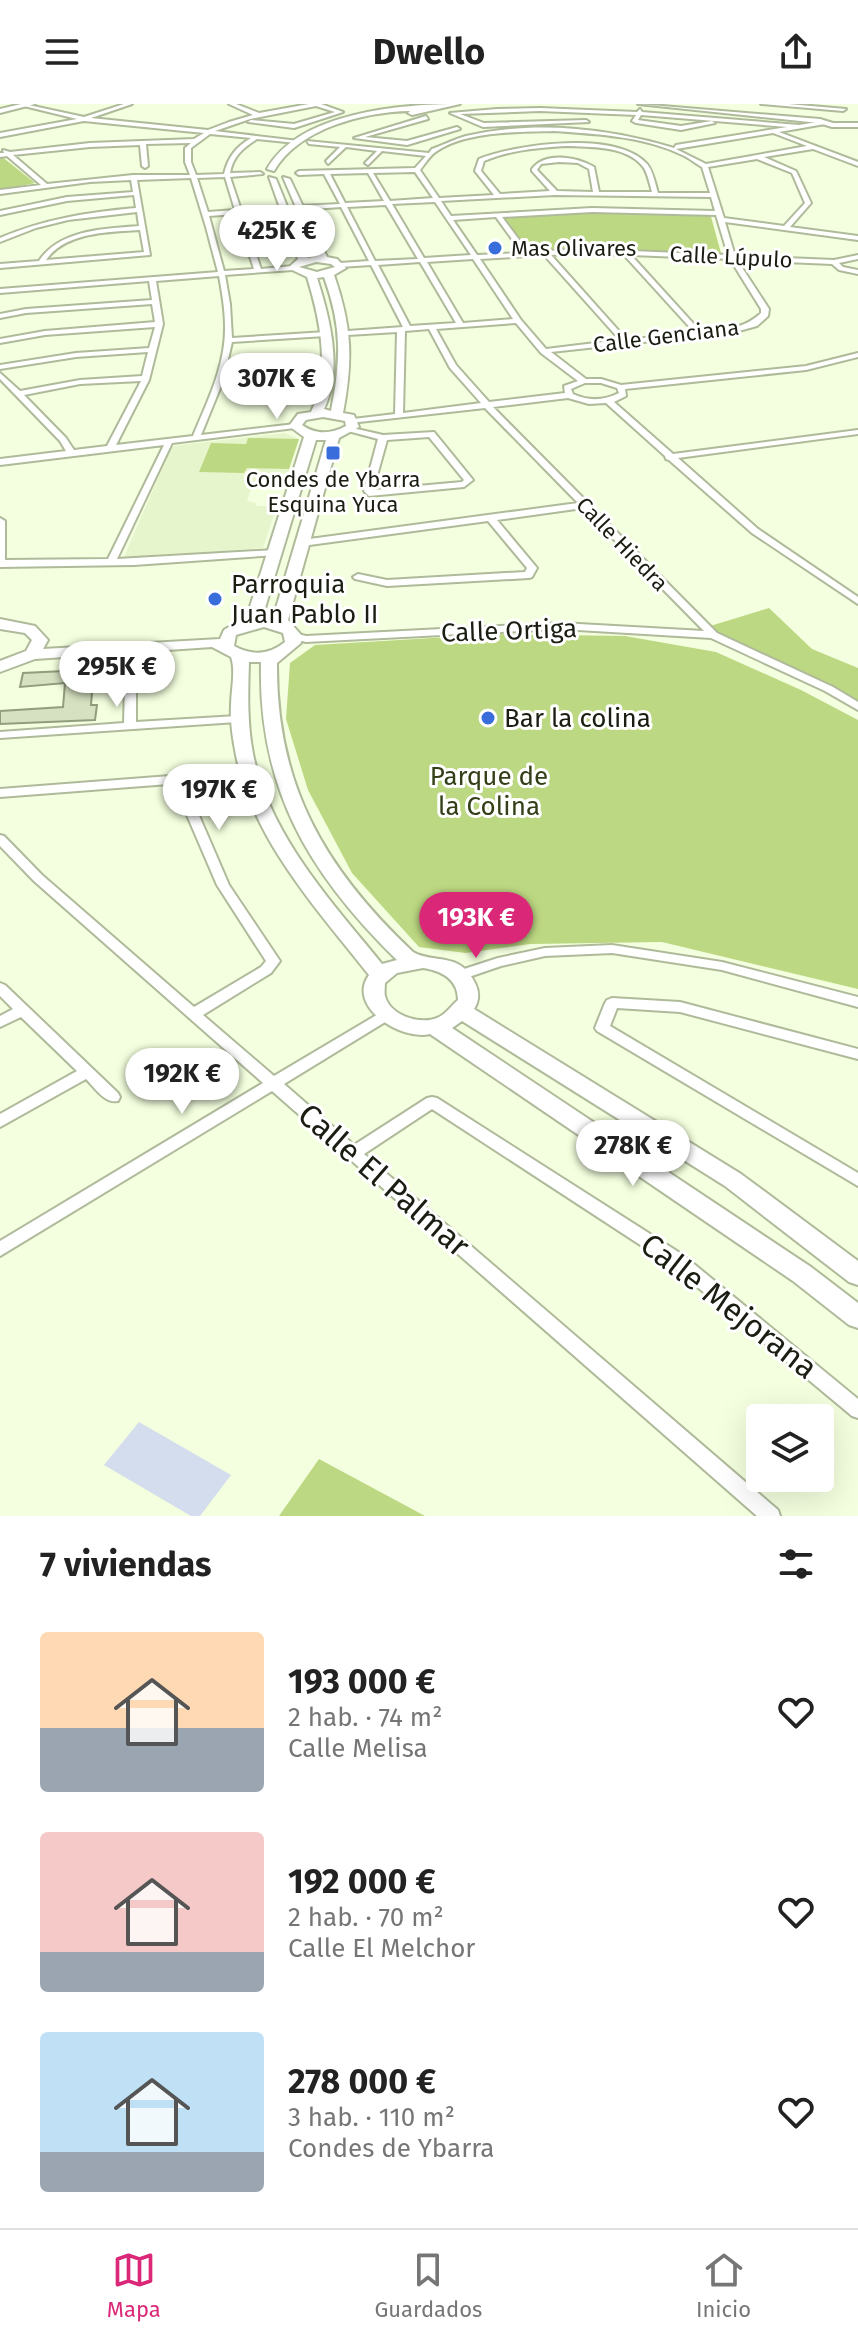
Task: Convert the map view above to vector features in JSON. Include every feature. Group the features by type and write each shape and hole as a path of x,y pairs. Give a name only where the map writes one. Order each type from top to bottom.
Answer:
{"main road":[{"path":"304,261 272,174 279,156 296,141 334,124 390,108 456,104"},
{"path":"676,104 822,121 843,113 855,124"},
{"path":"0,111 28,105"},
{"path":"294,155 309,142 390,108"},
{"path":"641,108 855,124"},
{"path":"260,174 289,169 299,173"},
{"path":"272,174 286,179 299,173"},
{"path":"286,179 323,259"},
{"path":"323,259 340,265 338,270 328,273 311,274 293,268 304,261 323,259"},
{"path":"328,273 348,333 346,371 337,413"},
{"path":"311,274 321,302 326,334 326,372 320,408 316,413"},
{"path":"316,413 337,413 352,425 333,436 311,435 295,426 298,420 316,413"},
{"path":"231,644 254,618 311,435"},
{"path":"294,636 280,620 333,436"},
{"path":"2,622 30,629 36,647"},
{"path":"246,624 265,622 294,636"},
{"path":"294,636 269,662 267,718 276,762 290,802 332,875 412,962"},
{"path":"36,647 131,647 198,642 231,644 257,657 276,654"},
{"path":"2,667 36,647 87,643 231,644"},
{"path":"231,644 241,661 237,719 248,771 268,822 286,854 381,976"},
{"path":"412,962 444,965 460,975 469,992 462,1011 433,1026 406,1025 385,1016 373,996 381,976 412,962"},
{"path":"462,1011 733,1180 858,1275"},
{"path":"433,1026 802,1274 858,1317"}],"street":[{"path":"0,135 84,119 129,104"},
{"path":"232,104 261,116"},
{"path":"196,438 218,388 229,340 221,273 187,155 194,141 209,131 239,121 317,104 340,112 294,126 239,121"},
{"path":"764,104 843,113"},
{"path":"831,104 843,113"},
{"path":"28,105 84,119 296,141"},
{"path":"586,122 483,125 453,113 594,106 641,108 801,127"},
{"path":"581,131 594,106"},
{"path":"417,108 426,118 436,121"},
{"path":"641,108 635,121 675,128 730,120"},
{"path":"426,118 357,138 407,143 457,129"},
{"path":"676,147 822,121"},
{"path":"447,125 489,140"},
{"path":"299,173 417,170 427,154 442,146 478,136 539,130 630,136 676,147 705,166 813,147"},
{"path":"775,131 858,164"},
{"path":"256,137 235,152 229,160 227,175 258,271"},
{"path":"0,155 143,142 194,141"},
{"path":"143,142 145,166"},
{"path":"309,142 427,154"},
{"path":"500,144 511,148"},
{"path":"498,196 477,166 491,154 511,148 572,145 625,154 644,163 655,193"},
{"path":"328,162 344,146"},
{"path":"0,147 45,185"},
{"path":"368,163 381,149"},
{"path":"758,157 794,172 808,203 786,228"},
{"path":"555,193 537,175 535,166 560,160 585,163 592,168 596,193"},
{"name":"Calle Genciana","path":"544,351 700,335 747,327 765,314 765,309 732,257 705,166"},
{"name":"Calle Genciana","path":"417,170 518,321 544,351 584,381"},
{"path":"326,172 404,329 399,415"},
{"path":"370,172 460,324"},
{"path":"0,192 133,177 260,174"},
{"path":"0,266 148,254 133,177"},
{"path":"0,213 67,199 137,193"},
{"path":"299,208 555,193 714,195"},
{"path":"204,214 284,209"},
{"path":"0,240 22,230 64,219 140,210"},
{"path":"449,218 601,210 720,216 858,238"},
{"path":"498,215 526,254"},
{"path":"42,261 47,252 68,241 109,231 143,228"},
{"path":"625,252 700,335"},
{"name":"Calle Lúpulo","path":"340,265 546,253 625,252 834,262"},
{"path":"546,253 626,343"},
{"path":"858,256 834,262 837,267 856,272 858,283"},
{"path":"0,291 293,268"},
{"path":"109,450 145,378 159,324 152,278"},
{"path":"0,316 26,311 155,302"},
{"path":"348,333 518,321"},
{"path":"0,341 45,333 159,324"},
{"name":"Calle Hiedra","path":"431,327 453,366 486,404 658,583 713,635 829,689 858,707"},
{"path":"229,340 326,334"},
{"path":"0,367 76,355 152,350"},
{"path":"569,395 567,388 584,381 601,381 621,387 806,368 858,355"},
{"path":"0,375 63,440 72,454"},
{"path":"17,394 80,382 145,378"},
{"path":"352,425 399,415 569,395 581,400 608,401 623,394 621,387"},
{"path":"608,401 755,531 858,601"},
{"path":"352,425 383,438 431,434 469,480 464,484 372,494 368,491 383,438"},
{"path":"0,462 295,426"},
{"path":"669,457 858,432"},
{"path":"111,562 169,442"},
{"path":"302,543 585,505"},
{"path":"358,577 387,583 529,575 532,568 491,518"},
{"path":"0,521 0,563 111,562 274,553"},
{"name":"Calle Ortiga","path":"294,636 561,626 713,635"},
{"path":"130,726 131,647"},
{"path":"0,735 237,719"},
{"path":"0,793 170,780 179,783 223,885 273,961 266,970 193,1014"},
{"name":"Calle El Palmar","path":"0,839 38,878 771,1516"},
{"path":"460,975 498,962 545,952 612,949 722,966 858,1002"},
{"path":"0,988 113,1097"},
{"path":"858,1054 680,1007 612,1003 602,1028 858,1180"},
{"path":"0,1022 23,1010"},
{"path":"0,1249 385,1016"},
{"path":"0,1121 87,1072"},
{"name":"Calle Mejorana","path":"353,1153 432,1102 677,1260 858,1410"}],"shaded area":[{"path":"285,433 299,439 285,483 254,481 247,501 256,503 256,506 277,506 263,548 123,559 172,446"}],"green space":[{"path":"1,156 35,183 0,190"},
{"path":"593,211 710,213 721,253 577,249 529,253 502,216"},
{"path":"248,438 299,439 289,469 247,468 244,473 199,472 211,443 246,444"},
{"path":"769,608 812,649 858,668 858,707 713,635 707,627"},
{"name":"Parque de la Colina","path":"500,634 625,636 716,652 801,690 858,720 858,989 662,942 530,944 466,953 419,947 352,873 308,790 286,719 290,663 315,645"},
{"path":"319,1459 425,1516 279,1516"}],"water":[{"path":"139,1422 231,1475 200,1516 191,1516 104,1465"}],"building":[{"path":"89,662 88,669 94,668 91,705 97,705 95,720 0,724 0,711 63,707 65,683 20,687 23,673 64,671 66,664"}],"place":[{"name":"Mas Olivares","path":"495,248"},
{"name":"Condes de Ybarra Esquina Yuca","path":"333,453"},
{"name":"Parroquia Juan Pablo II","path":"215,599"},
{"name":"Bar la colina","path":"488,718"}]}
